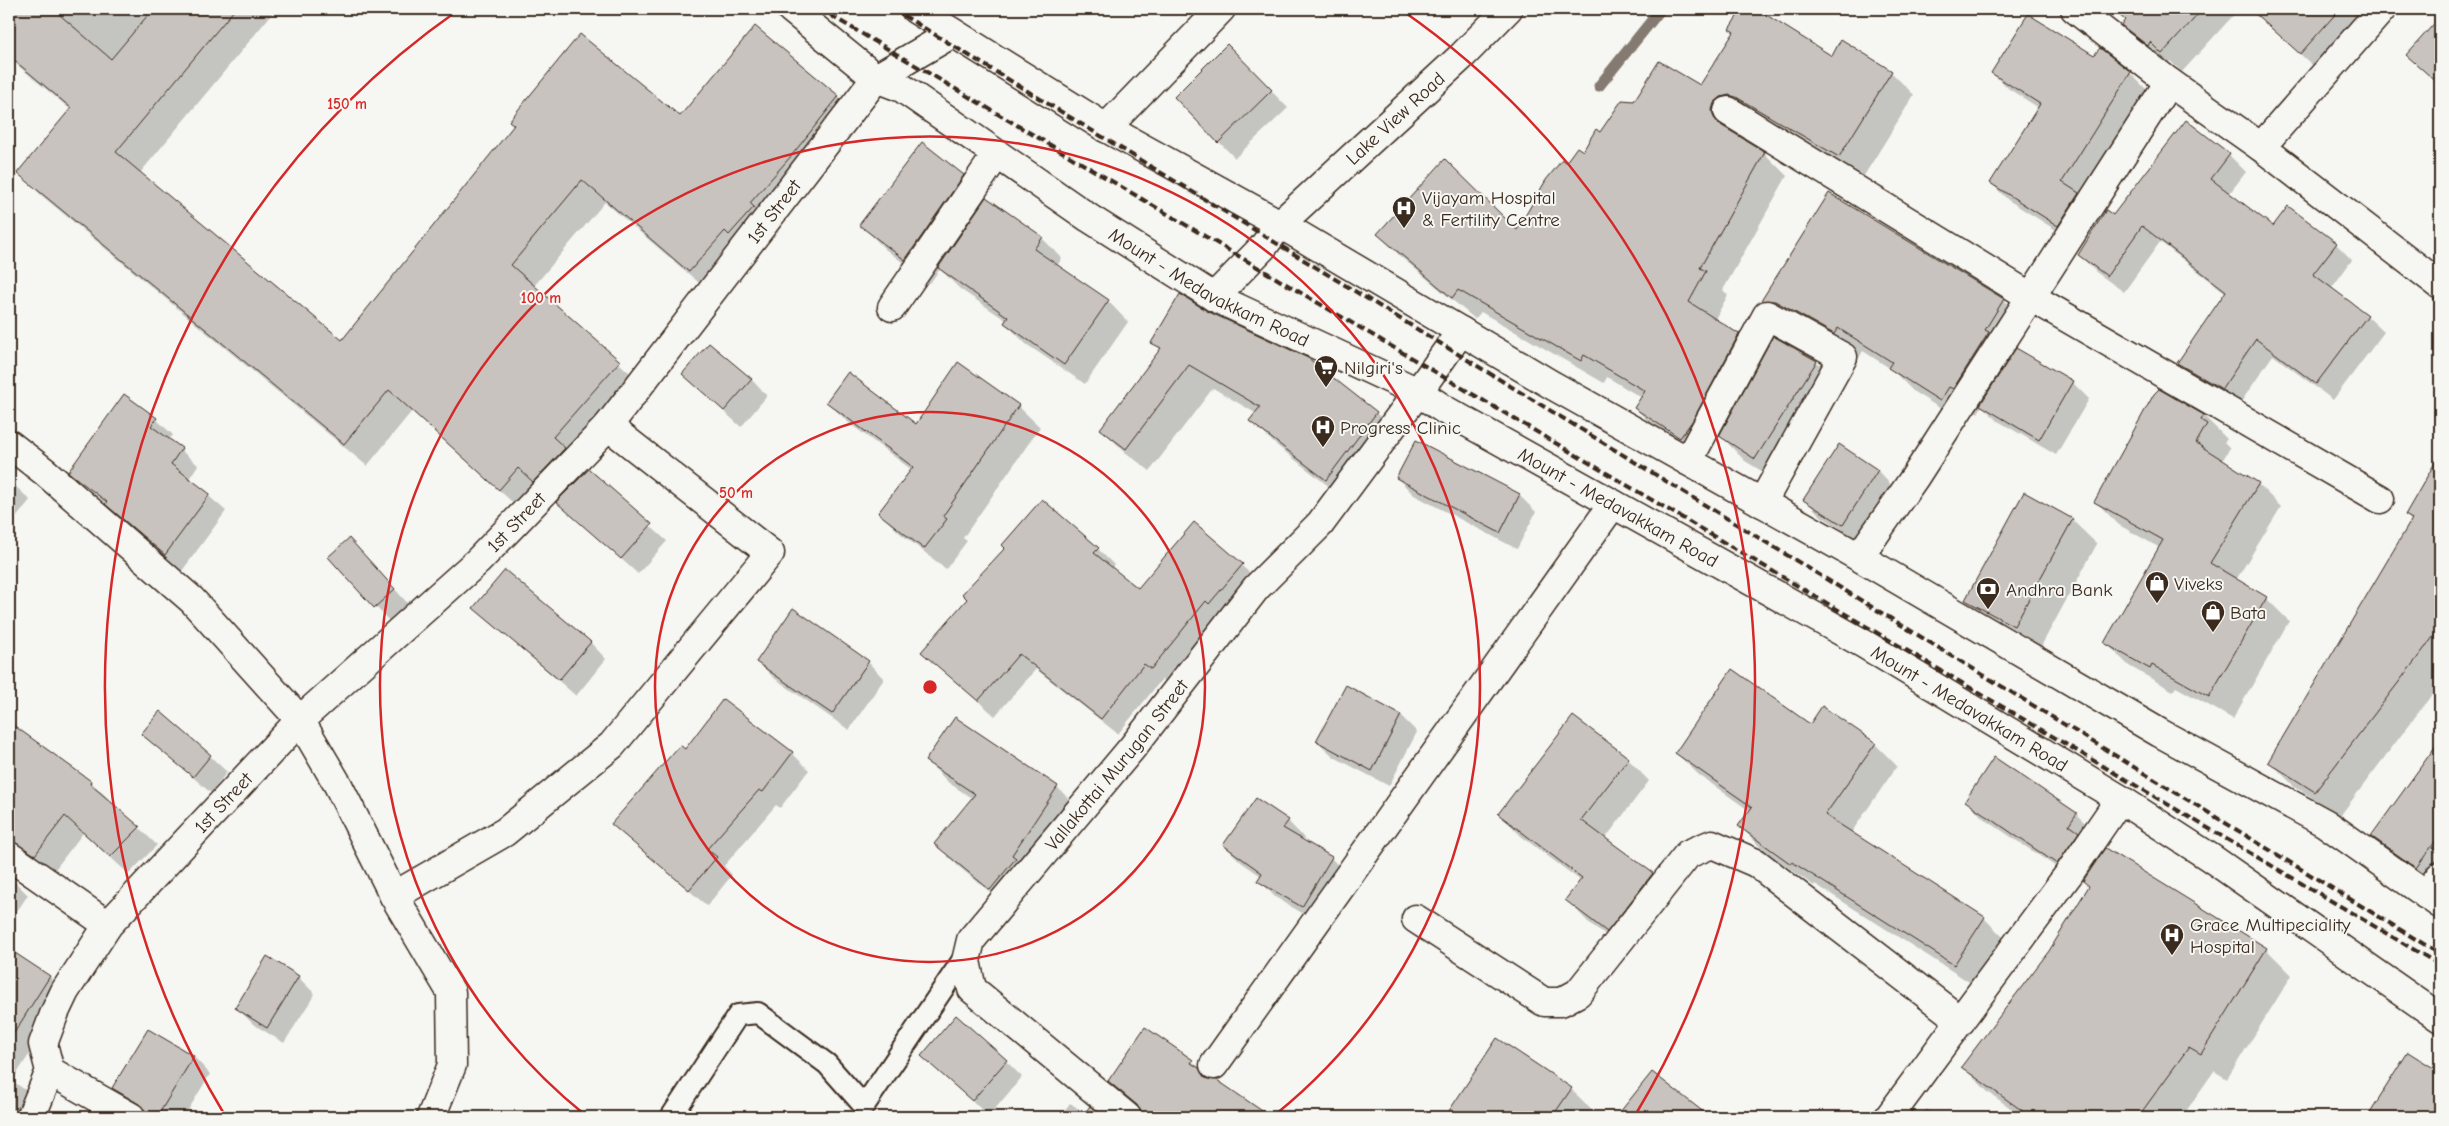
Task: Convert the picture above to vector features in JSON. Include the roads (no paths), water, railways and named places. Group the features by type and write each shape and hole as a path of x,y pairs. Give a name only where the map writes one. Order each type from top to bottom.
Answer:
{"street":[{"name":"Mount - Medavakkam Road","path":"792,9 876,78 902,88 1089,218 1214,297 1418,392 1445,410 1864,644 2120,799 2212,858 2440,1018"},
{"path":"915,9 1106,128 1280,224 1552,385 1859,557 2160,733 2325,824 2436,891"},
{"path":"1106,128 1220,9"},
{"name":"Lake View Road","path":"1214,297 1263,247 1280,224 1461,57 1508,9"},
{"path":"2075,9 2169,82 2260,147 2440,285"},
{"path":"2260,147 2382,9"},
{"path":"876,78 953,33"},
{"name":"1st Street","path":"50,1071 43,1044 55,1012 65,991 108,925 300,720 478,561 608,426 876,78"},
{"path":"1859,557 1915,477 2169,82"},
{"path":"1728,112 2031,297 2380,499"},
{"path":"892,307 997,154"},
{"path":"1688,461 1767,315 1843,358 1762,503"},
{"name":"Vallakottai Murugan Street","path":"968,952 971,940 1132,748 1256,588 1320,524 1461,331"},
{"path":"394,896 505,832 612,745 770,553 608,426"},
{"path":"9,444 45,472 192,600 300,720 338,785 394,896 452,992 452,1064 431,1117"},
{"path":"1214,1065 1613,504"},
{"path":"1889,1117 2068,875 2120,799"},
{"path":"1416,920 1544,1002 1561,1002 1578,993 1688,854 1712,844 1756,863 1961,1021"},
{"path":"9,856 108,925"},
{"path":"968,952 966,961 972,989 1127,1117"},
{"path":"31,1117 50,1071 131,1117"}],"lane":[{"path":"671,1117 738,1015 758,1013 827,1064 864,1106 968,952"}],"waterway":[{"path":"1599,86 1661,9"}],"railway":[{"path":"820,9 2440,965"},
{"path":"893,9 2440,954"}],"place":[{"name":"Vijayam Hospital & Fertility Centre","path":"1404,229"},
{"name":"Nilgiri's","path":"1326,388"},
{"name":"Progress Clinic","path":"1323,448"},
{"name":"Viveks","path":"2157,604"},
{"name":"Andhra Bank","path":"1988,610"},
{"name":"Bata","path":"2213,633"},
{"name":"Grace Multipeciality Hospital","path":"2172,956"}]}
